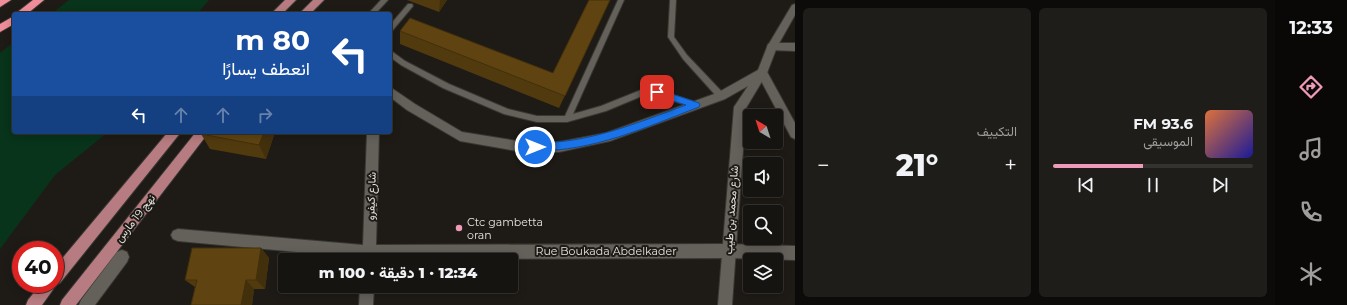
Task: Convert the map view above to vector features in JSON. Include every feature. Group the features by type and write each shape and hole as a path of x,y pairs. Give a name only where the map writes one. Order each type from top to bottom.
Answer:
{"highway":[{"path":"0,4 6,0"},
{"path":"23,12 39,0"},
{"path":"0,29 12,20"}],"main road":[{"path":"278,12 290,0"},
{"path":"306,12 319,0"},
{"path":"64,267 173,134"},
{"name":"نهج 19 مارس","path":"67,305 201,134"},
{"path":"33,305 43,293"}],"street":[{"name":"شارع محمد بن طيب","path":"725,305 740,107 762,73 772,47 795,7"},
{"path":"772,47 795,47"},
{"path":"392,93 411,107 460,136 523,147 559,147 606,138 721,96 762,73 795,134"},
{"name":"شارع كيفرو","path":"369,253 373,134"},
{"name":"Rue Boukada Abdelkader","path":"178,235 342,253"},
{"name":"Rue Boukada Abdelkader","path":"518,254 728,250 795,254"},
{"path":"86,305 122,257"},
{"path":"366,305 367,293"}],"lane":[{"path":"373,12 385,0"},
{"path":"567,119 621,0"},
{"path":"673,0 671,37 685,58 721,96"},
{"path":"392,27 410,6"},
{"path":"392,54 446,86 507,112 536,119 567,119 602,110 641,93 657,92 696,105"}],"green space":[{"path":"69,0 209,0 199,12 54,12"},
{"path":"12,44 12,134 106,134 55,175 0,249 0,53"}],"building":[{"path":"589,0 610,0 565,96 400,31 410,18 553,73"},
{"path":"201,134 263,134 259,145"},
{"path":"192,248 261,248 256,280 246,280 241,305 191,305 197,280 185,280"}],"place":[{"name":"Ctc gambetta oran","path":"459,228"}],"route":[{"path":"535,147 559,147 606,138 696,105 657,92"}]}
